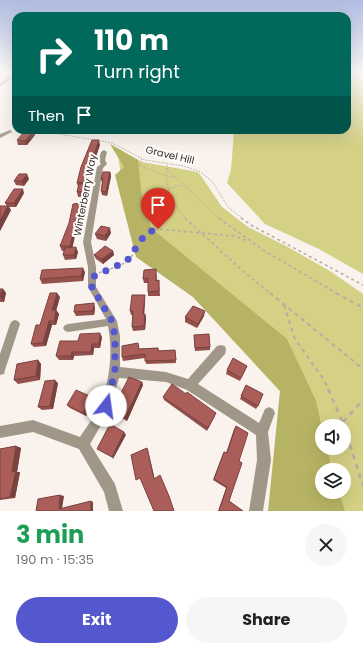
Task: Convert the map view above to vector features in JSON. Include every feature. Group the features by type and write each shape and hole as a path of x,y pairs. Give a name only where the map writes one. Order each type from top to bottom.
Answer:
{"street":[{"path":"0,131 10,131"},
{"path":"0,136 10,131"},
{"name":"Winterberry Way","path":"82,444 106,406 115,372 115,336 112,321 92,287 92,267 87,242 100,167 104,164 102,160 104,152"},
{"path":"68,328 102,324 112,321"},
{"path":"0,370 15,324"},
{"path":"190,385 221,350"},
{"path":"115,372 166,377 190,385 262,432"},
{"path":"256,511 264,460 262,432 269,413"},
{"path":"0,432 33,426 82,444 110,489 116,511"}],"path":[{"name":"Gravel Hill","path":"60,134 112,143 142,159 167,165 183,166 199,171 212,181 228,207 251,225 363,285"},
{"path":"142,159 139,165 166,176 176,176"},
{"path":"167,165 166,176 172,200 184,217 284,305 363,369"},
{"path":"167,169 217,215 249,241 311,279 363,308"},
{"path":"169,189 180,185 187,187"},
{"path":"92,277 127,261 146,233 151,230 158,229 234,236 249,241"},
{"path":"284,305 295,339 324,380 341,419"},
{"path":"346,419 363,400"},
{"path":"351,448 363,486"}],"shaded area":[{"path":"351,97 363,97 363,274 319,249 265,224 227,183 231,170 234,134 351,134"},
{"path":"110,144 138,160 142,198 151,228 287,339 316,401 320,419 315,419 315,455 329,455 330,463 315,463 315,499 341,499 345,511 268,511 280,391 193,297 136,257 115,175 124,167"},
{"path":"117,148 142,162 198,172 222,207 248,227 286,246 330,271 363,294 363,511 273,511 280,444 280,391 193,297 156,269 121,175"}],"building":[{"path":"22,134 31,134 25,141 17,140"},
{"path":"92,140 99,140 84,182 77,183 81,167"},
{"path":"103,172 110,172 106,192 101,191 103,179 101,179"},
{"path":"19,174 27,174 22,181 14,181"},
{"path":"79,184 87,184 84,192 77,192"},
{"path":"14,189 23,189 14,203 5,203"},
{"path":"81,203 78,212 82,211 81,218 77,218 70,246 60,246 69,223 73,204"},
{"path":"0,206 8,206 0,221"},
{"path":"101,226 110,228 105,236 95,234"},
{"path":"105,246 113,251 102,259 94,255"},
{"path":"76,247 74,255 63,255 65,248"},
{"path":"83,268 81,276 40,279 42,270"},
{"path":"156,269 156,281 159,280 159,291 148,292 148,278 143,279 144,270"},
{"path":"0,289 3,289 0,297"},
{"path":"50,293 57,293 52,310 56,310 54,321 49,321 43,343 31,344 36,325 40,325"},
{"path":"132,295 145,295 143,314 145,314 144,326 132,327 133,311 130,311"},
{"path":"94,303 93,311 74,312 75,305"},
{"path":"193,306 205,311 198,324 185,317"},
{"path":"100,333 99,344 92,344 91,352 72,352 71,356 56,356 60,341 78,341 80,334"},
{"path":"209,334 210,347 195,348 194,335"},
{"path":"138,343 139,349 158,348 158,351 175,350 176,360 145,361 145,354 122,357 122,346"},
{"path":"233,358 247,366 241,378 227,370"},
{"path":"38,360 36,376 14,380 17,364"},
{"path":"129,377 142,382 125,418 112,411"},
{"path":"55,380 50,406 38,407 45,381"},
{"path":"172,384 186,394 187,392 216,413 208,428 163,397"},
{"path":"246,385 263,394 258,406 241,396"},
{"path":"76,390 92,397 83,413 67,405"},
{"path":"110,424 124,432 112,457 97,449"},
{"path":"236,426 248,433 239,461 242,463 229,501 243,511 219,511 227,487 214,479 224,452 227,453"},
{"path":"16,446 12,472 16,471 10,497 0,499 0,449"},
{"path":"147,448 154,479 160,475 174,511 154,511 140,478 136,480 131,455"},
{"path":"60,495 59,509 91,501 91,511 36,511 38,499"}],"route":[{"path":"106,406 115,372 115,336 112,321 92,287 92,277 110,267 127,261 146,233 151,230 158,229"}]}
